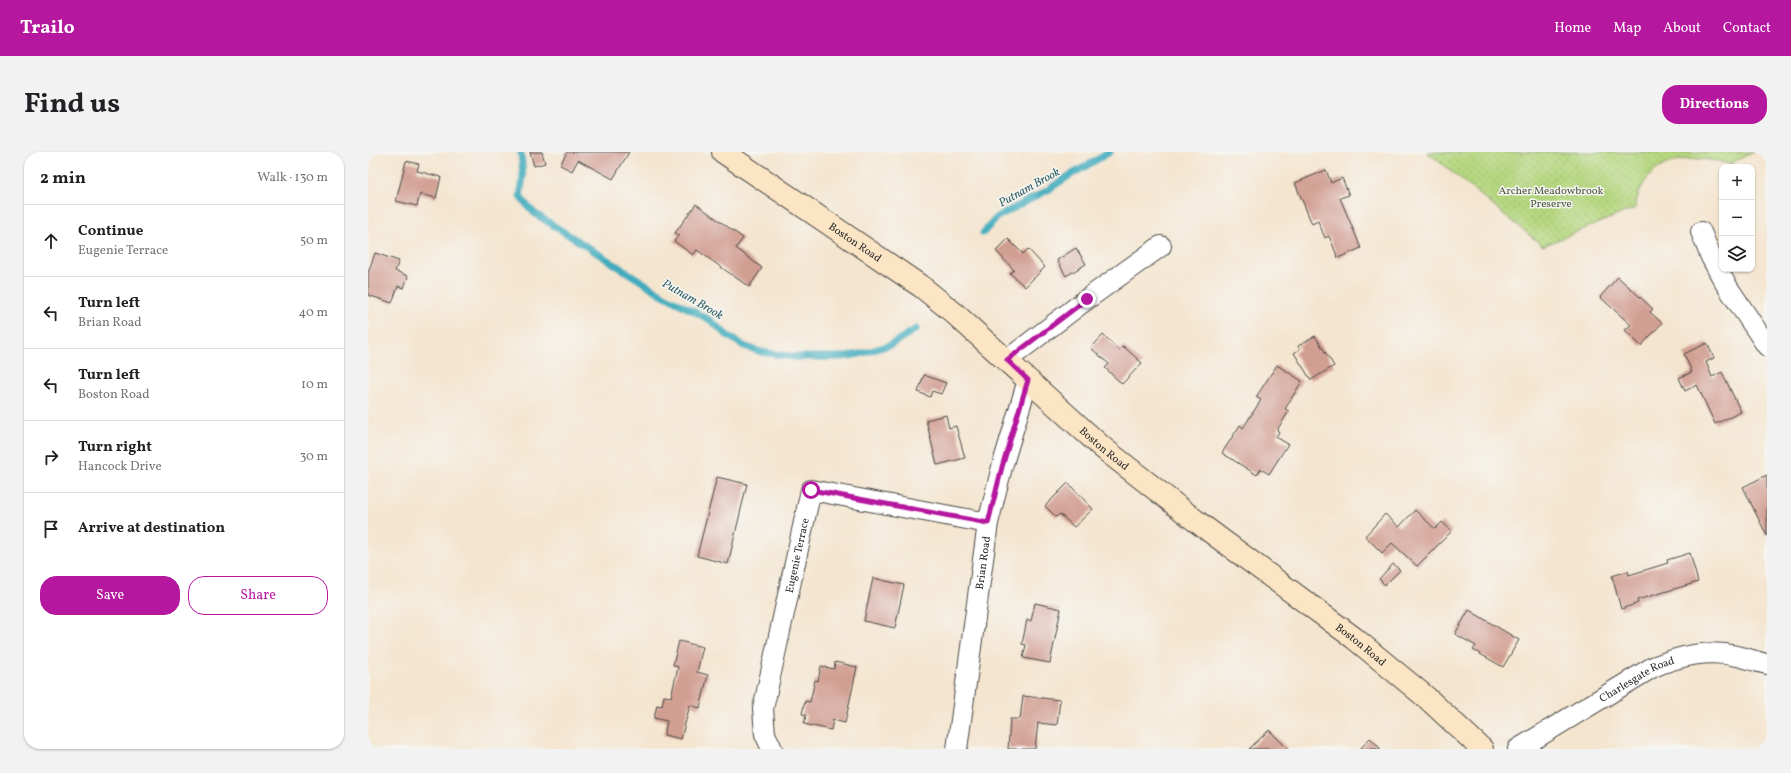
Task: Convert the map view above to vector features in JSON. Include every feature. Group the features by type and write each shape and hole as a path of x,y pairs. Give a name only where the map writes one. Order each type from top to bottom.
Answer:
{"main road":[{"name":"Boston Road","path":"723,152 922,287 954,313 1104,448 1196,521 1391,667 1452,719 1482,749"}],"street":[{"path":"1701,232 1711,257 1725,283 1767,346"},
{"path":"1007,360 1087,299 1161,246"},
{"name":"Brian Road","path":"957,749 988,523 1002,467 1028,380"},
{"name":"Eugenie Terrace","path":"772,749 765,734 763,710 811,490 988,523"},
{"name":"Charlesgate Road","path":"1518,749 1653,667 1672,659 1690,654 1716,653 1737,655 1767,664"}],"green space":[{"name":"Archer Meadowbrook Preserve","path":"1427,152 1754,152 1729,164 1713,160 1697,159 1669,163 1657,169 1647,179 1640,192 1635,208 1543,246"}],"building":[{"path":"530,152 542,152 545,163 534,166"},
{"path":"567,152 629,152 613,179 578,160 572,171 560,165"},
{"path":"406,161 419,164 417,171 441,177 436,198 420,194 417,206 396,201"},
{"path":"1326,170 1331,183 1342,178 1349,195 1340,198 1361,248 1338,258 1329,236 1325,238 1318,221 1312,224 1295,183"},
{"path":"696,204 743,238 736,248 762,268 749,287 697,250 693,255 674,241 679,235 675,233"},
{"path":"1008,239 1023,254 1028,249 1045,267 1025,287 1010,273 1014,270 996,251"},
{"path":"1076,248 1086,264 1066,276 1057,260"},
{"path":"375,253 399,261 395,271 408,276 404,288 398,286 392,303 368,295 368,273"},
{"path":"1618,277 1653,309 1650,312 1662,323 1641,346 1625,330 1631,325 1600,297"},
{"path":"1103,335 1119,350 1123,346 1142,363 1122,384 1105,368 1109,364 1091,348"},
{"path":"1315,336 1334,366 1311,380 1294,353 1300,349 1298,346"},
{"path":"1707,343 1714,358 1706,362 1712,377 1722,372 1741,412 1715,424 1697,385 1685,391 1679,378 1692,372 1684,354"},
{"path":"1277,365 1302,381 1285,409 1289,411 1277,430 1279,432 1276,437 1288,444 1269,474 1261,469 1257,475 1222,453 1240,425 1243,428 1261,400 1256,397"},
{"path":"924,375 946,383 941,394 932,391 930,397 918,392"},
{"path":"946,415 949,428 956,426 965,458 937,465 926,420"},
{"path":"1767,475 1767,536 1743,487"},
{"path":"717,477 747,484 728,564 697,556"},
{"path":"1068,483 1093,509 1074,527 1060,514 1056,517 1045,506"},
{"path":"1415,510 1435,529 1442,522 1452,531 1417,566 1392,543 1382,553 1365,536 1385,514 1399,527"},
{"path":"1690,553 1698,582 1637,600 1638,603 1621,609 1612,576 1628,571 1629,575 1668,563 1667,560"},
{"path":"1393,564 1400,570 1385,585 1379,579"},
{"path":"873,578 904,585 895,628 864,621"},
{"path":"1035,603 1061,609 1050,663 1023,658 1026,645 1022,644 1027,620 1031,621"},
{"path":"1469,610 1519,640 1503,667 1473,650 1476,646 1455,634"},
{"path":"679,641 703,647 697,672 708,675 700,708 690,705 681,739 664,735 667,721 654,718 657,705 662,706 664,696 671,697 678,667 673,665"},
{"path":"835,662 857,667 845,723 833,720 831,730 804,724 806,715 802,714 805,701 810,702 815,680 818,681 821,666 834,669"},
{"path":"1023,696 1060,700 1057,725 1038,723 1035,749 1008,749 1010,719 1020,719"},
{"path":"1269,730 1288,749 1249,749"},
{"path":"1370,738 1381,749 1360,749"}],"waterway":[{"name":"Putnam Brook","path":"521,152 523,177 520,197 534,213 663,295 710,320 727,335 744,346 761,352 795,357 843,357 860,354 890,345 916,329"},
{"name":"Putnam Brook","path":"983,233 997,217 1046,191 1110,152"}],"route":[{"path":"811,490 988,523 1002,467 1028,380 1007,360 1087,299"}]}
